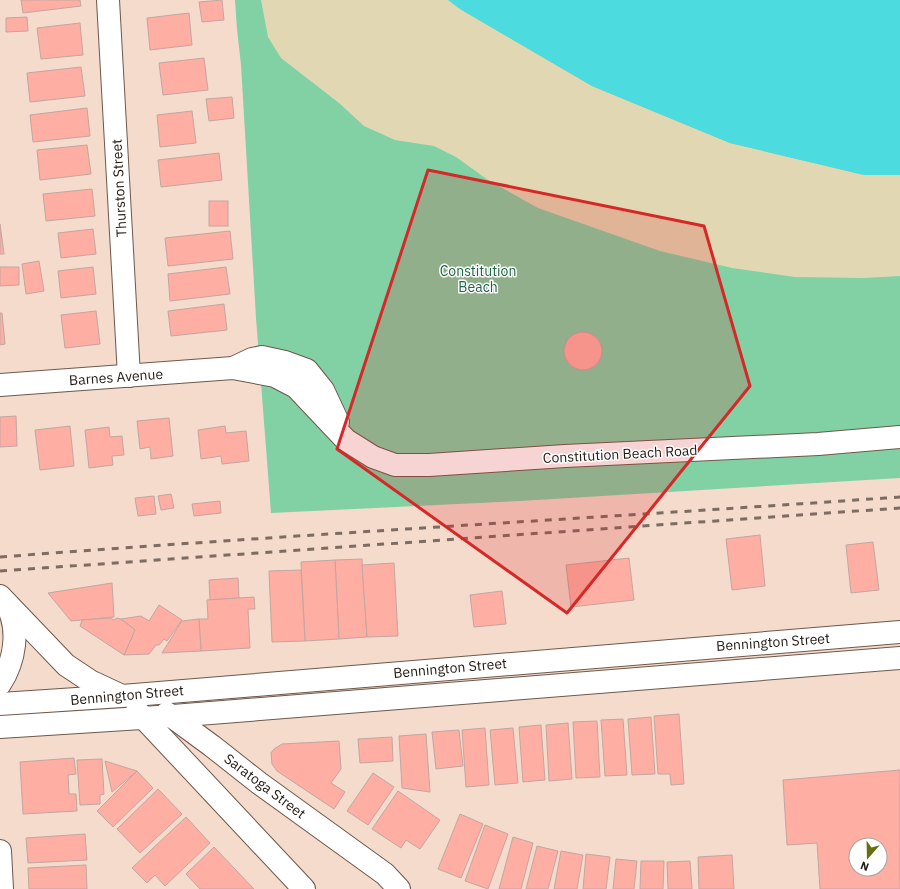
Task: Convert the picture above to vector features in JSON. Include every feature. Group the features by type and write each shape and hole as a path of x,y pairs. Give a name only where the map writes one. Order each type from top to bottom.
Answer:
{"main road":[{"name":"Thurston Street","path":"108,0 129,376"},
{"name":"Barnes Avenue","path":"0,385 233,368"},
{"name":"Constitution Beach Road","path":"233,368 275,376 296,387 346,440 373,457 395,465 429,466 565,456 818,444 900,437"},
{"path":"0,684 8,669 14,646 13,623 3,599"},
{"name":"Saratoga Street","path":"3,599 71,669 90,681 122,696 156,708 173,716 259,783 385,874 400,889"},
{"name":"Bennington Street","path":"0,704 122,696 900,632"},
{"path":"861,635 863,660"},
{"path":"773,642 775,668"},
{"name":"Bennington Street","path":"0,727 173,716 900,658"},
{"name":"Saratoga Street","path":"122,696 304,889"},
{"path":"0,851 2,889"}],"highlighted area":[{"path":"428,170 704,226 750,386 567,613 337,449"}],"green space":[{"name":"Constitution Beach","path":"235,0 448,0 460,9 864,175 900,175 900,478 520,501 271,513 256,318 241,65"}],"sand":[{"path":"261,0 448,0 460,9 592,86 730,143 864,175 900,175 900,276 864,278 795,277 732,268 660,251 538,208 488,180 456,157 434,146 395,140 364,126 339,103 281,58 268,37"}],"water":[{"path":"448,0 900,0 900,175 864,175 730,143 592,86 460,9"}],"building":[{"path":"21,0 80,0 81,6 23,13"},
{"path":"222,0 224,20 202,22 199,2"},
{"path":"189,13 192,45 150,50 147,18"},
{"path":"27,17 28,31 6,32 6,18"},
{"path":"80,23 83,55 41,59 37,28"},
{"path":"204,58 208,90 163,95 159,63"},
{"path":"81,67 85,96 30,102 27,73"},
{"path":"232,97 234,118 209,121 206,99"},
{"path":"87,108 90,136 33,142 30,115"},
{"path":"192,111 196,143 160,147 157,115"},
{"path":"87,145 91,174 40,180 37,150"},
{"path":"219,153 222,180 161,187 158,160"},
{"path":"92,189 95,216 46,221 43,194"},
{"path":"209,201 228,201 228,226 209,226"},
{"path":"0,224 4,254 0,254"},
{"path":"93,229 96,254 61,258 58,233"},
{"path":"230,231 233,259 168,266 165,238"},
{"path":"39,261 44,291 26,294 22,264"},
{"path":"0,267 19,267 19,285 0,286"},
{"path":"93,267 96,294 61,298 58,271"},
{"path":"226,267 230,294 170,301 168,274"},
{"path":"224,304 227,330 171,336 168,311"},
{"path":"96,311 100,344 65,348 61,315"},
{"path":"0,313 2,313 5,344 0,345"},
{"path":"579,332 587,332 594,335 599,340 602,351 599,362 594,367 587,370 579,370 572,367 567,362 564,355 564,347 567,340 572,335"},
{"path":"16,416 17,446 0,447 0,417"},
{"path":"169,418 173,456 151,459 150,447 140,449 137,421"},
{"path":"70,426 74,466 40,470 35,430"},
{"path":"225,426 226,433 246,431 249,461 222,464 221,456 201,459 198,430"},
{"path":"109,427 110,437 122,436 124,455 112,456 113,465 89,468 85,430"},
{"path":"171,494 174,508 161,510 158,496"},
{"path":"154,496 156,514 138,516 135,498"},
{"path":"220,501 221,513 194,516 192,504"},
{"path":"760,535 765,586 732,590 726,539"},
{"path":"873,542 879,590 851,593 846,545"},
{"path":"629,558 634,600 571,607 566,565"},
{"path":"362,559 367,637 339,639 335,560"},
{"path":"335,560 339,639 305,641 301,562"},
{"path":"394,563 398,636 367,637 362,565"},
{"path":"301,570 305,641 272,642 269,571"},
{"path":"238,578 239,598 210,600 209,580"},
{"path":"112,583 114,617 71,621 48,593"},
{"path":"502,591 506,624 474,627 470,595"},
{"path":"254,597 255,609 248,609 250,648 201,651 199,619 208,619 207,600"},
{"path":"159,605 182,620 167,641 164,639 159,645 156,645 149,654 124,655 135,630 121,619 141,616 149,621"},
{"path":"110,618 114,620 117,618 121,619 135,630 124,655 80,626 82,620"},
{"path":"199,619 201,651 162,653 182,621"},
{"path":"679,714 684,784 671,785 670,774 658,774 654,716"},
{"path":"651,717 655,774 632,775 628,719"},
{"path":"623,719 627,775 605,776 601,720"},
{"path":"597,721 600,777 576,778 573,722"},
{"path":"568,723 572,779 549,781 546,725"},
{"path":"541,725 545,780 523,782 519,727"},
{"path":"485,728 489,785 466,787 462,730"},
{"path":"513,728 518,783 495,785 490,730"},
{"path":"459,730 463,766 436,769 432,732"},
{"path":"426,734 430,792 402,788 399,736"},
{"path":"392,737 393,761 360,763 358,739"},
{"path":"339,741 341,769 331,783 345,792 334,809 277,771 272,764 271,753 282,744"},
{"path":"74,758 76,774 68,775 69,794 76,794 77,811 23,814 20,762"},
{"path":"102,759 104,794 100,795 100,804 80,805 77,760"},
{"path":"105,761 137,771 112,792"},
{"path":"900,770 900,889 820,889 817,843 787,845 783,780"},
{"path":"137,771 153,788 113,827 97,811"},
{"path":"373,773 394,787 368,825 347,811"},
{"path":"158,789 182,814 140,853 117,829"},
{"path":"398,791 440,820 420,849 406,840 401,848 372,829"},
{"path":"460,814 483,824 461,878 438,869"},
{"path":"186,817 210,843 165,886 155,875 147,883 132,868"},
{"path":"485,825 508,834 488,889 465,881"},
{"path":"85,834 87,860 28,863 26,838"},
{"path":"513,837 533,843 521,889 499,889"},
{"path":"537,846 558,851 548,889 526,889"},
{"path":"214,847 254,889 200,889 186,874"},
{"path":"561,851 583,855 577,889 554,889"},
{"path":"586,854 610,857 606,889 583,889"},
{"path":"732,855 734,889 699,889 698,857"},
{"path":"616,859 637,861 634,889 613,889"},
{"path":"641,861 664,861 663,889 640,889"},
{"path":"690,861 692,889 668,889 667,862"},
{"path":"86,865 87,889 29,889 28,868"}],"railway":[{"path":"0,557 900,497"},
{"path":"0,571 900,508"}]}
